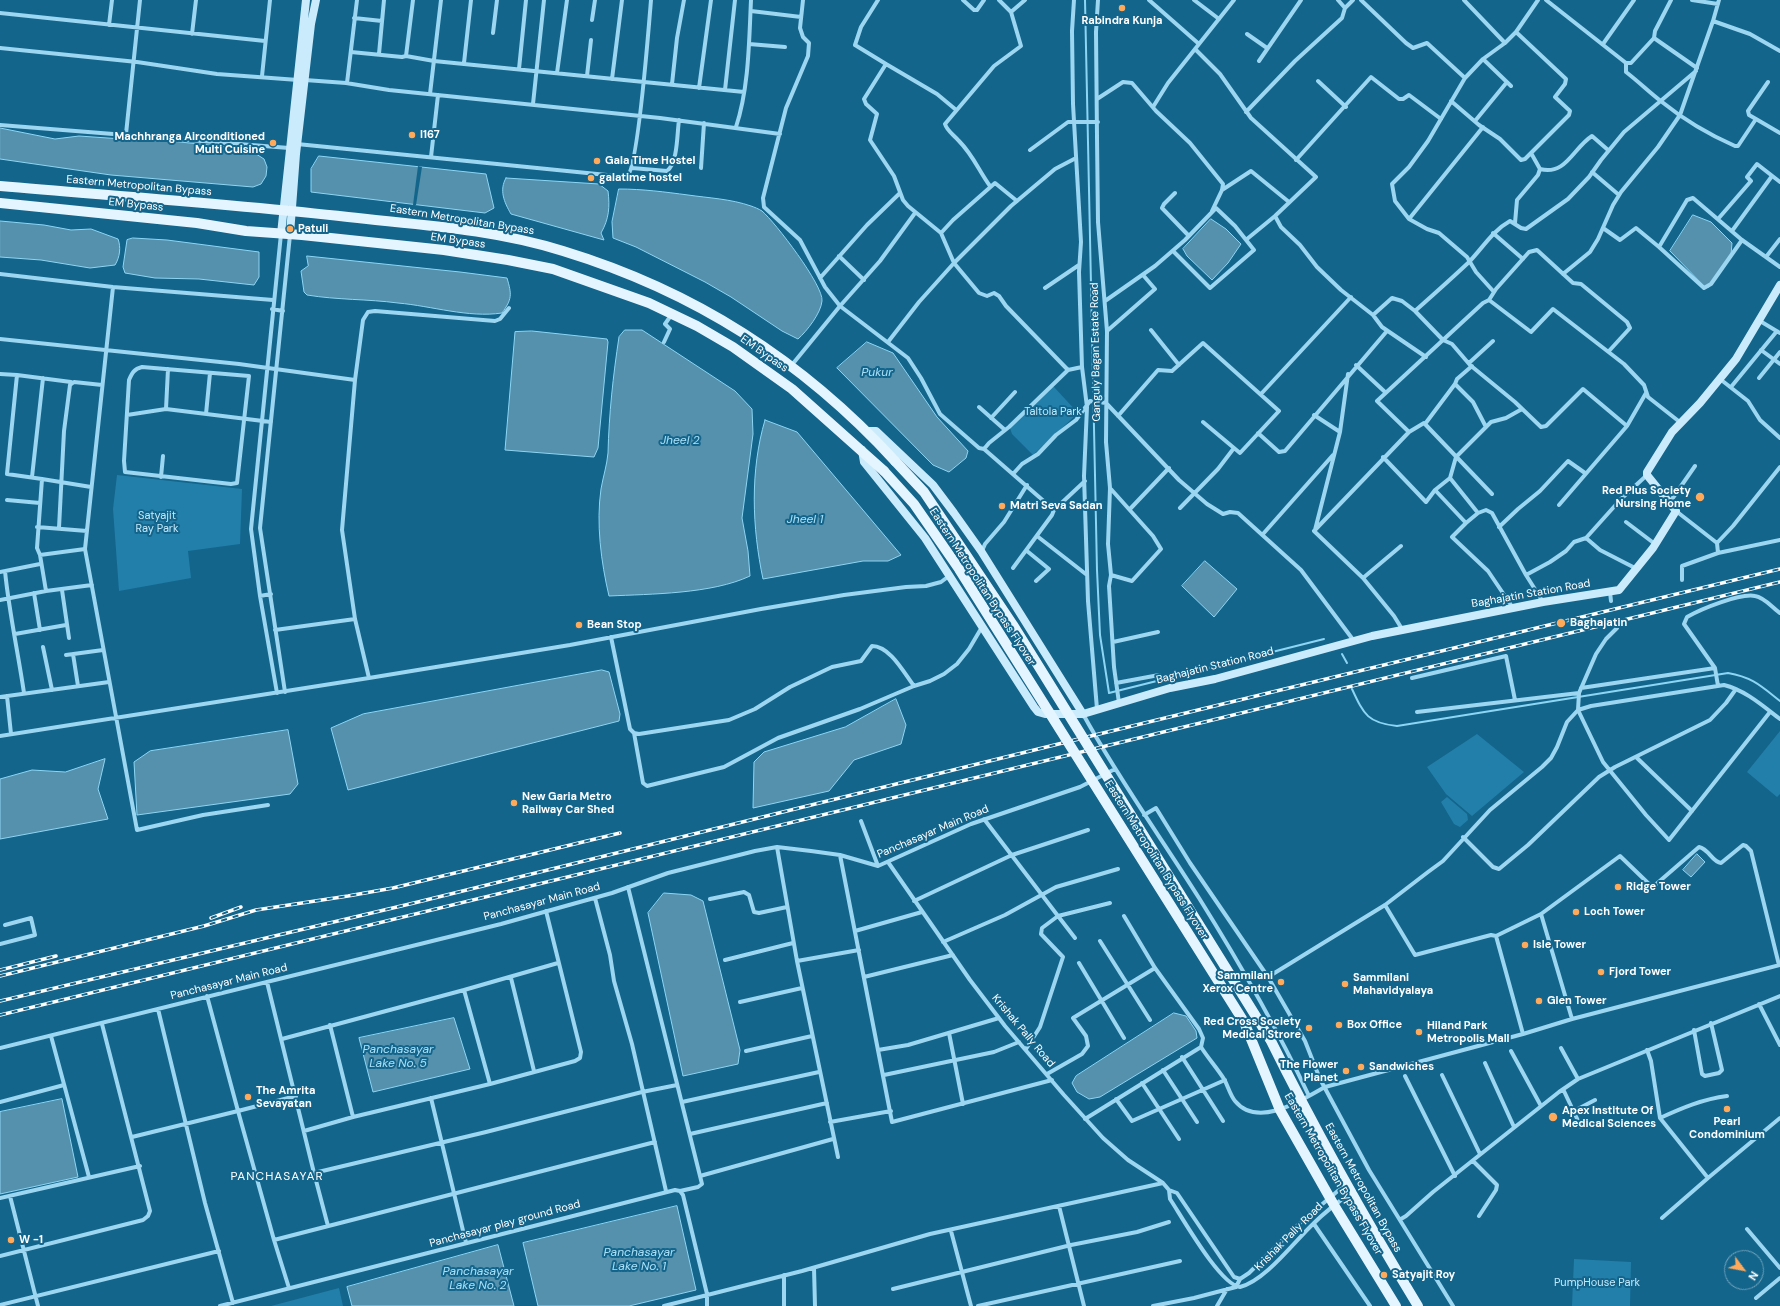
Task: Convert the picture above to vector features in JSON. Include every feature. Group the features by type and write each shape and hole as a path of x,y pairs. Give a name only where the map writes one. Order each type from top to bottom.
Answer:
{"main road":[{"name":"Eastern Metropolitan Bypass","path":"0,186 287,210 435,226 501,236 563,250 617,270 685,299 735,328 791,366 823,391 868,431"},
{"name":"EM Bypass","path":"0,204 197,223 246,231 444,250 534,265 598,284 672,314 702,329 754,361 792,389 862,449"},
{"name":"Eastern Metropolitan Bypass Flyover","path":"868,431 924,492 1013,625 1270,1039 1305,1098"},
{"name":"Eastern Metropolitan Bypass Flyover","path":"862,449 914,504 960,569 1244,1022 1280,1110 1332,1201 1396,1306"},
{"name":"Eastern Metropolitan Bypass","path":"1305,1098 1351,1193 1376,1239 1418,1306"}],"street":[{"path":"109,25 112,0"},
{"path":"126,134 140,0"},
{"path":"192,34 196,0"},
{"path":"262,76 270,0"},
{"path":"287,210 297,144 306,0"},
{"path":"285,692 260,528 283,311 288,148 316,0"},
{"path":"347,83 357,0"},
{"path":"380,54 384,0"},
{"path":"406,56 413,0"},
{"path":"430,94 441,0"},
{"path":"464,63 471,0"},
{"path":"493,33 497,0"},
{"path":"519,69 526,0"},
{"path":"533,104 538,71 544,0"},
{"path":"557,73 567,0"},
{"path":"592,20 595,0"},
{"path":"612,78 622,0"},
{"path":"297,144 624,178 629,176 632,168 639,116 651,0"},
{"path":"672,84 676,44 684,0"},
{"path":"699,88 711,0"},
{"path":"725,90 735,0"},
{"path":"736,127 744,92 752,0"},
{"path":"803,0 800,28 804,38 809,43 810,49 803,70 786,108 762,203 767,210 800,240 820,278 840,306 908,358 921,378 940,414 1027,485 1054,510"},
{"path":"878,0 861,27 855,46 862,48 937,94 955,109"},
{"path":"963,0 974,10 977,10 984,0"},
{"path":"990,186 978,165 945,124 955,109 994,66 1021,46 1011,12 999,0"},
{"path":"1011,12 1025,0"},
{"path":"1074,0 1072,30 1074,121 1081,242 1079,265 1082,367 1087,407 1084,481 1087,575 1089,627 1097,709"},
{"name":"Ganguly Bagan Estate Road","path":"1098,0 1096,32 1097,99 1095,122 1098,222 1107,331 1106,442 1110,488 1108,544 1111,575 1109,586 1119,703"},
{"path":"1150,0 1199,44"},
{"path":"1194,0 1219,19"},
{"path":"1153,107 1168,83 1234,0"},
{"path":"1258,60 1301,0"},
{"path":"1338,0 1345,8"},
{"path":"1246,112 1295,61 1342,18 1345,8 1353,0"},
{"path":"1361,0 1406,44 1413,48 1427,43 1465,78"},
{"path":"1464,0 1505,43"},
{"path":"1494,292 1469,261 1439,233 1427,229 1409,219 1395,201 1392,184 1409,167 1441,119 1465,78 1483,59 1505,43 1516,32 1538,0"},
{"path":"1546,0 1626,63 1631,63 1654,38 1655,31 1671,0"},
{"path":"1552,5 1556,0"},
{"path":"1603,44 1634,0"},
{"path":"1563,274 1590,252 1619,195 1629,180 1658,147 1680,115 1713,21 1718,2 1692,0"},
{"path":"751,11 801,17"},
{"path":"0,13 192,34 220,35 265,41"},
{"path":"354,18 382,21"},
{"path":"1713,21 1750,34 1780,51"},
{"path":"1451,101 1500,139 1521,160 1526,159 1570,115 1570,111 1555,97 1565,84 1566,79 1516,32"},
{"path":"1247,34 1267,48"},
{"path":"1654,38 1696,70"},
{"path":"587,76 591,40"},
{"path":"749,44 785,47"},
{"path":"0,48 134,62 217,74 347,83 389,90 679,120 780,134"},
{"path":"1195,49 1220,74 1246,112 1271,138 1316,177 1275,216 1247,239"},
{"path":"351,52 406,56 434,62 464,63 612,78 643,83 672,84 744,92"},
{"path":"1483,59 1511,86"},
{"path":"1626,63 1626,72 1646,87 1661,102 1680,115 1735,146 1738,146 1756,119"},
{"path":"886,64 864,99 866,104 877,114 870,140 894,176 900,193 908,206 941,233 954,263 979,293 987,296 994,293 999,296 1006,306 1068,370"},
{"path":"1415,311 1469,261 1493,233 1510,221 1521,228 1526,228 1568,199 1624,132 1661,102 1696,70"},
{"path":"1296,160 1346,107 1371,77 1399,99 1403,99 1409,95 1441,119"},
{"path":"1318,81 1346,107"},
{"path":"1097,99 1124,82 1132,83 1153,107 1190,143 1223,184 1222,190 1212,211 1189,236 1143,275 1105,301"},
{"path":"1475,121 1507,82"},
{"path":"1768,82 1748,111 1750,115 1778,133 1780,127"},
{"path":"431,157 438,95"},
{"path":"632,168 668,171 670,169 674,162 679,120"},
{"path":"1030,150 1058,128 1074,121 1095,122"},
{"path":"701,168 704,123"},
{"path":"0,125 288,148"},
{"path":"1409,219 1483,127"},
{"path":"1531,154 1540,169 1549,172 1562,166 1592,136 1608,150"},
{"path":"888,342 919,302 954,263 1017,201 1055,169 1076,158"},
{"path":"1718,219 1751,181 1747,177 1757,164 1780,182"},
{"path":"1515,223 1517,200 1538,175 1540,169"},
{"path":"1222,190 1251,171 1289,202"},
{"path":"1592,172 1619,195"},
{"path":"1732,231 1772,176"},
{"path":"941,233 953,220 995,183 1017,201"},
{"path":"820,278 867,225 900,193"},
{"path":"1175,193 1162,208 1189,236"},
{"path":"1659,247 1690,198 1693,198 1742,240 1780,267"},
{"path":"1173,251 1210,288 1254,250 1247,239 1216,208 1212,211"},
{"path":"791,366 840,306 864,280 916,213"},
{"path":"1275,216 1281,227 1300,245 1317,267 1373,315 1387,330 1426,357"},
{"path":"1603,228 1620,240 1636,228 1704,288 1711,284 1742,240"},
{"path":"1493,233 1523,259"},
{"path":"277,693 260,596 251,529 273,300 285,234"},
{"path":"1766,257 1780,239"},
{"path":"1409,432 1377,401 1483,303 1489,300 1494,292 1529,252 1537,250 1573,283 1581,284 1629,324 1630,328 1609,351"},
{"path":"839,256 864,280"},
{"path":"1045,288 1079,265"},
{"path":"0,274 113,288 273,300"},
{"path":"1107,331 1155,290 1143,275"},
{"path":"1526,575 1550,562 1566,551 1574,542 1586,538 1621,499 1647,475 1647,472 1672,432 1736,359 1760,321 1780,285"},
{"path":"113,288 85,549 137,830 203,815 268,805"},
{"path":"1261,394 1351,297"},
{"path":"1373,315 1392,298 1402,301 1415,311 1443,340 1452,344 1470,365 1544,428 1583,389 1627,426"},
{"path":"1489,300 1531,332 1553,309 1609,351 1644,385 1648,397 1681,423"},
{"path":"369,678 355,619 342,530 355,380 363,320 368,312 375,311 488,321 500,319 509,308"},
{"path":"272,309 283,311"},
{"path":"664,342 670,329 665,324 672,314"},
{"path":"1731,387 1761,350 1778,332 1760,321"},
{"path":"1151,330 1179,365"},
{"path":"1258,433 1279,452 1282,452 1387,330"},
{"path":"0,339 277,369 355,380"},
{"path":"1314,531 1383,457 1409,432 1424,423 1425,424 1455,384 1457,379 1492,342"},
{"path":"1118,416 1158,370 1170,372 1203,343 1279,411 1240,454 1203,422"},
{"path":"1761,350 1780,364"},
{"path":"1759,378 1780,352"},
{"path":"1356,366 1385,392"},
{"path":"142,367 168,369 249,376 238,483 231,484 161,477 125,472 123,469 129,380 132,373 137,368 142,367"},
{"path":"984,449 1068,370 1082,367"},
{"path":"166,409 168,369"},
{"path":"206,414 210,373"},
{"path":"0,374 102,385"},
{"path":"1314,531 1340,432 1348,374"},
{"path":"7,474 17,375"},
{"path":"32,477 43,378"},
{"path":"1720,379 1748,401 1760,420 1780,438"},
{"path":"58,528 64,432 71,382"},
{"path":"1455,384 1473,402 1486,427"},
{"path":"991,418 1016,392"},
{"path":"1559,504 1627,426 1646,393"},
{"path":"1013,474 1022,464 1038,454 1056,436 1076,420 1090,401 1106,403 1179,480 1207,504 1223,514 1230,512 1238,513 1263,534 1301,570 1354,641"},
{"path":"978,407 1005,430"},
{"path":"127,415 166,409 271,422"},
{"path":"1383,457 1426,502 1435,490 1450,478 1456,457 1491,422 1506,418 1522,409"},
{"path":"1314,415 1340,432"},
{"path":"1425,424 1492,494"},
{"path":"868,431 876,431 933,485 981,552 1083,714 1115,769 1198,898 1258,998 1290,1055 1305,1098"},
{"path":"1180,508 1234,448"},
{"path":"611,637 630,729 634,733 643,783 651,786 724,767 778,738 860,709 944,674 957,664 969,649 982,627 925,538 864,462 862,449"},
{"path":"1263,534 1334,454"},
{"path":"161,477 163,456"},
{"path":"1500,528 1518,509 1540,492 1568,461 1585,474"},
{"path":"1669,502 1694,466"},
{"path":"1717,543 1733,526 1780,467"},
{"path":"1130,509 1169,468"},
{"path":"0,474 60,481 91,487"},
{"path":"1647,475 1676,511 1717,543 1718,553"},
{"path":"1450,478 1478,513"},
{"path":"42,479 37,527 37,548 40,555 40,564 46,591"},
{"path":"1013,568 1052,515 1054,510 1084,481"},
{"path":"981,552 985,544 1004,522 1027,485"},
{"path":"1110,488 1153,536 1161,549 1132,581 1111,575"},
{"path":"1435,490 1466,523"},
{"path":"255,491 264,492"},
{"path":"7,500 40,503"},
{"path":"1513,608 1488,571 1452,537 1478,513 1486,510 1492,513 1526,575 1543,602"},
{"name":"Baghajatin Station Road","path":"982,627 1038,712 1045,714 1083,714 1119,703 1402,629 1543,602 1619,590 1637,569 1676,511"},
{"path":"1626,522 1655,544"},
{"path":"37,527 86,530"},
{"path":"1314,531 1363,578 1394,616 1402,629"},
{"path":"1037,536 1087,575"},
{"path":"1586,538 1600,550 1637,569"},
{"path":"1682,580 1682,566 1718,553 1780,540"},
{"path":"1363,578 1401,546"},
{"path":"40,555 85,549"},
{"path":"1026,551 1049,569 1036,581"},
{"path":"0,572 40,564"},
{"path":"5,571 8,599 24,693"},
{"path":"0,736 369,678 611,637 844,595 906,586 930,586 941,582 949,575"},
{"path":"0,600 46,591 92,585"},
{"path":"62,590 69,638"},
{"path":"1610,592 1611,601"},
{"path":"34,593 40,630"},
{"path":"260,596 271,594"},
{"path":"1718,684 1715,668 1684,624 1687,617 1720,602 1748,595 1760,597 1780,613"},
{"path":"275,630 355,619"},
{"path":"15,634 66,625"},
{"path":"1617,628 1606,639 1596,654 1579,693 1578,710 1598,754 1609,771 1669,840 1770,712"},
{"path":"1113,642 1158,632"},
{"path":"634,733 658,732 729,720 756,709 790,686 832,667 861,661 872,646 876,646 891,656 914,686"},
{"path":"43,647 52,690"},
{"path":"66,655 103,650"},
{"path":"73,654 78,686"},
{"path":"1412,678 1506,656 1515,700"},
{"path":"1581,688 1715,668"},
{"path":"1117,685 1159,675"},
{"path":"0,697 109,682"},
{"path":"1268,977 1384,905 1443,861 1463,837 1490,810 1551,758 1567,722 1578,710 1591,706 1718,684 1736,689 1780,719"},
{"path":"1463,837 1493,867 1499,869 1528,845 1599,777 1710,720 1726,703 1736,689"},
{"path":"1417,712 1579,693"},
{"path":"7,696 11,734"},
{"path":"1636,757 1692,811"},
{"name":"Panchasayar Main Road","path":"0,1048 102,1024 207,996 546,911 595,898 668,874 776,847 840,855 878,866 935,838 1080,787 1115,769"},
{"path":"1144,815 1156,808 1190,863 1268,977 1305,1041 1325,1087 1369,1170 1453,1306"},
{"path":"984,820 1075,938"},
{"path":"861,821 878,866"},
{"path":"914,901 1012,855 1088,830"},
{"path":"1124,916 1155,968 1202,1034 1201,1047 1225,1080 1235,1101 1246,1110 1255,1114 1280,1110 1325,1087 1523,1034 1572,1019 1779,965 1751,851 1743,845 1721,863 1717,862 1703,848 1699,847 1654,886 1649,884 1620,856 1541,914 1496,936 1491,934 1415,955 1384,905"},
{"path":"776,847 802,988 838,1157"},
{"path":"840,855 892,1122 1052,1080"},
{"name":"Krishak Pally Road","path":"888,862 943,942 999,1018 1085,1119 1128,1160 1163,1183 1169,1190 1178,1193 1230,1273 1240,1278 1259,1264 1332,1201 1351,1193"},
{"path":"943,942 1005,915 1056,887 1118,869"},
{"path":"628,887 700,1176 833,1139"},
{"path":"710,899 744,892 749,895 754,912 759,913 787,907"},
{"path":"595,898 666,1191"},
{"path":"1026,1049 1040,1027 1063,957 1041,934 1042,928 1058,916 1110,903"},
{"path":"304,1131 353,1117 490,1084 575,1061 580,1058 581,1052 546,911"},
{"path":"855,931 922,912"},
{"path":"1541,914 1572,1019"},
{"path":"0,944 35,935 31,918 5,925"},
{"path":"1496,936 1523,1034"},
{"path":"1100,942 1150,1020"},
{"path":"725,960 794,944"},
{"path":"797,961 859,950"},
{"path":"864,977 953,956"},
{"path":"282,1039 511,978 558,963"},
{"path":"1079,963 1124,1038"},
{"path":"1047,1074 1082,1054 1086,1050 1088,1042 1086,1036 1073,1018 1155,968"},
{"path":"511,978 534,1071"},
{"path":"267,982 328,1226"},
{"path":"740,1002 802,988"},
{"path":"464,990 490,1084"},
{"path":"207,996 274,1240 289,1288"},
{"path":"1400,1219 1406,1216 1433,1192 1541,1106 1578,1079 1711,1023 1780,996"},
{"path":"1758,1004 1780,1045"},
{"path":"158,1009 185,1124 234,1303"},
{"path":"878,1050 908,1045 999,1018"},
{"path":"1694,1030 1702,1074 1705,1076 1720,1073 1722,1070 1711,1023"},
{"path":"0,1256 143,1220 148,1216 150,1211 140,1166 102,1024"},
{"path":"330,1025 353,1117"},
{"path":"949,1033 963,1104"},
{"path":"51,1036 89,1177"},
{"path":"746,1051 812,1036"},
{"path":"884,1075 994,1052 1019,1042"},
{"path":"1085,1119 1182,1057 1201,1047"},
{"path":"1561,1048 1578,1079"},
{"path":"1647,1050 1651,1061 1660,1118 1676,1140 1708,1178"},
{"path":"1511,1051 1541,1106"},
{"path":"1182,1057 1223,1120"},
{"path":"1485,1063 1514,1128"},
{"path":"1163,1070 1197,1122"},
{"path":"682,1102 819,1072"},
{"path":"1442,1075 1480,1154"},
{"path":"1405,1076 1455,1176"},
{"path":"1116,1099 1132,1121 1160,1110 1225,1080"},
{"path":"1142,1083 1178,1139"},
{"path":"0,1102 64,1085"},
{"path":"314,1173 441,1143 642,1092 678,1085"},
{"path":"1563,1089 1581,1127"},
{"path":"132,1137 296,1096"},
{"path":"1660,1118 1698,1102 1728,1096"},
{"path":"431,1098 466,1243"},
{"path":"1574,1111 1595,1100"},
{"path":"690,1134 827,1104"},
{"path":"830,1122 891,1111"},
{"path":"1662,1218 1780,1118"},
{"path":"274,1240 655,1142"},
{"path":"1473,1160 1497,1184 1496,1190 1478,1216"},
{"path":"0,1198 140,1166"},
{"name":"Panchasayar play ground Road","path":"220,1306 666,1191 680,1191 698,1187 702,1184 700,1176"},
{"path":"664,1306 814,1268 930,1234 1163,1183"},
{"name":"Krishak Pally Road","path":"1169,1190 1170,1199 1199,1244 1224,1277 1236,1287 1245,1286 1258,1279 1314,1224 1346,1183"},
{"path":"680,1191 683,1195 707,1294 707,1306"},
{"path":"10,1196 38,1306"},
{"path":"1059,1206 1084,1306"},
{"path":"893,1289 1069,1246 1137,1232 1169,1222"},
{"path":"1314,1224 1370,1306"},
{"path":"1747,1229 1780,1268"},
{"path":"951,1230 971,1306"},
{"path":"0,1305 219,1251"},
{"path":"978,1306 1180,1261"},
{"path":"814,1268 815,1306"},
{"path":"784,1275 784,1306"},
{"path":"1153,1306 1236,1287 1240,1278"},
{"path":"1756,1298 1780,1278"},
{"path":"1217,1306 1226,1289"}],"green space":[{"name":"Taltola Park","path":"1051,387 1054,387 1078,413 1033,455 1012,434 1010,428"},
{"name":"Satyajit Ray Park","path":"117,475 242,489 240,544 188,551 191,578 119,591 113,509"},
{"path":"1780,731 1780,794 1777,797 1747,772"},
{"path":"1477,734 1524,772 1472,816 1446,794 1427,767"},
{"path":"1447,797 1467,814 1468,820 1460,827 1454,824 1441,802"},
{"name":"PumpHouse Park","path":"1574,1259 1631,1262 1630,1306 1572,1306"},
{"path":"339,1288 343,1306 271,1306"}],"water":[{"path":"0,128 55,139 79,136 122,139 151,139 238,148 253,152 264,159 267,167 266,176 261,184 253,187 111,175 0,159"},
{"path":"319,156 486,174 494,208 485,213 311,192 311,169"},
{"path":"506,178 599,184 608,191 609,197 607,218 601,233 604,240 511,214 503,196 503,187"},
{"path":"619,189 654,191 720,199 754,207 762,211 798,254 821,293 821,306 813,322 798,339 782,331 731,297 705,282 636,247 613,238 612,222"},
{"path":"1693,215 1711,222 1732,243 1731,255 1709,287 1705,287 1670,251"},
{"path":"1211,219 1226,229 1241,244 1228,263 1212,280 1187,256 1183,249"},
{"path":"0,221 44,225 71,230 91,229 118,239 120,249 118,259 115,265 90,268 41,260 0,257"},
{"path":"133,238 167,240 259,252 259,277 254,285 199,279 155,278 125,273 123,267 127,240"},
{"path":"307,256 507,278 510,289 510,297 508,304 502,313 476,314 411,304 307,295 304,292 301,271 308,266"},
{"name":"Jheel 2","path":"625,330 642,330 735,391 752,409 753,434 742,518 748,551 750,576 735,582 700,590 662,594 609,596 600,542 599,515 601,489 607,458 609,424 619,337"},
{"path":"532,331 607,339 608,342 598,448 594,457 505,450 515,332"},
{"name":"Pukur","path":"867,342 893,353 937,417 968,451 966,458 949,472 933,465 837,368"},
{"name":"Jheel 1","path":"765,420 797,432 901,555 888,561 863,561 763,579 759,559 754,499 757,459"},
{"path":"1205,561 1237,589 1214,617 1182,586"},
{"path":"602,670 609,672 620,714 619,721 348,790 331,728 363,714"},
{"path":"896,699 906,725 901,744 854,760 829,791 753,808 754,762 764,752 845,727"},
{"path":"288,730 298,784 290,794 137,815 134,762 150,751"},
{"path":"105,759 98,789 108,819 0,839 0,779 32,770 65,772"},
{"path":"1697,854 1705,862 1691,877 1683,870"},
{"path":"664,893 691,895 703,901 740,1050 738,1064 683,1076 648,913"},
{"path":"1174,1013 1186,1016 1196,1031 1197,1038 1100,1097 1089,1099 1077,1092 1072,1083 1076,1076"},
{"name":"Panchasayar Lake No. 5","path":"454,1018 470,1069 373,1092 359,1038"},
{"path":"62,1099 78,1177 0,1194 0,1112"},
{"name":"Panchasayar Lake No. 1","path":"677,1206 696,1290 629,1306 538,1306 523,1243"},
{"name":"Panchasayar Lake No. 2","path":"498,1245 514,1306 352,1306 347,1287"}],"pier":[{"path":"418,166 422,167 416,205 413,205"}],"waterway":[{"path":"1085,0 1097,570 1100,635 1109,693 1324,639"},
{"path":"1342,654 1347,663"},
{"path":"1352,689 1360,705 1368,716 1379,723 1397,726 1728,673 1750,680 1780,701"}],"railway":[{"path":"0,1001 418,902 1095,735 1780,569"},
{"path":"0,1015 1780,582"},
{"path":"0,976 204,926 256,910 393,888 620,833"},
{"path":"211,918 241,907"},
{"path":"0,970 56,956"}],"place":[{"name":"Rabindra Kunja","path":"1122,8"},
{"name":"I167","path":"412,135"},
{"name":"Machhranga Airconditioned Multi Cuisine","path":"273,143"},
{"name":"Gala Time Hostel","path":"597,161"},
{"name":"galatime hostel","path":"591,178"},
{"name":"Patuli","path":"290,229"},
{"name":"Red Plus Society Nursing Home","path":"1700,497"},
{"name":"Matri Seva Sadan","path":"1002,506"},
{"name":"Baghajatin","path":"1561,623"},
{"name":"Bean Stop","path":"579,625"},
{"name":"New Garia Metro Railway Car Shed","path":"514,803"},
{"name":"Ridge Tower","path":"1618,887"},
{"name":"Loch Tower","path":"1576,912"},
{"name":"Isle Tower","path":"1525,945"},
{"name":"Fjord Tower","path":"1601,972"},
{"name":"Sammilani Xerox Centre","path":"1281,982"},
{"name":"Sammilani Mahavidyalaya","path":"1345,984"},
{"name":"Glen Tower","path":"1539,1001"},
{"name":"Box Office","path":"1339,1025"},
{"name":"Red Cross Society Medical Strore","path":"1309,1028"},
{"name":"Hiland Park Metropolis Mall","path":"1419,1032"},
{"name":"Sandwiches","path":"1361,1067"},
{"name":"The Flower Planet","path":"1346,1071"},
{"name":"The Amrita Sevayatan","path":"248,1097"},
{"name":"Pearl Condominium","path":"1727,1109"},
{"name":"Apex Institute Of Medical Sciences","path":"1553,1117"},
{"name":"W -1","path":"11,1240"},
{"name":"Satyajit Roy","path":"1384,1275"}],"district":[{"name":"PANCHASAYAR","path":"277,1177"}]}
